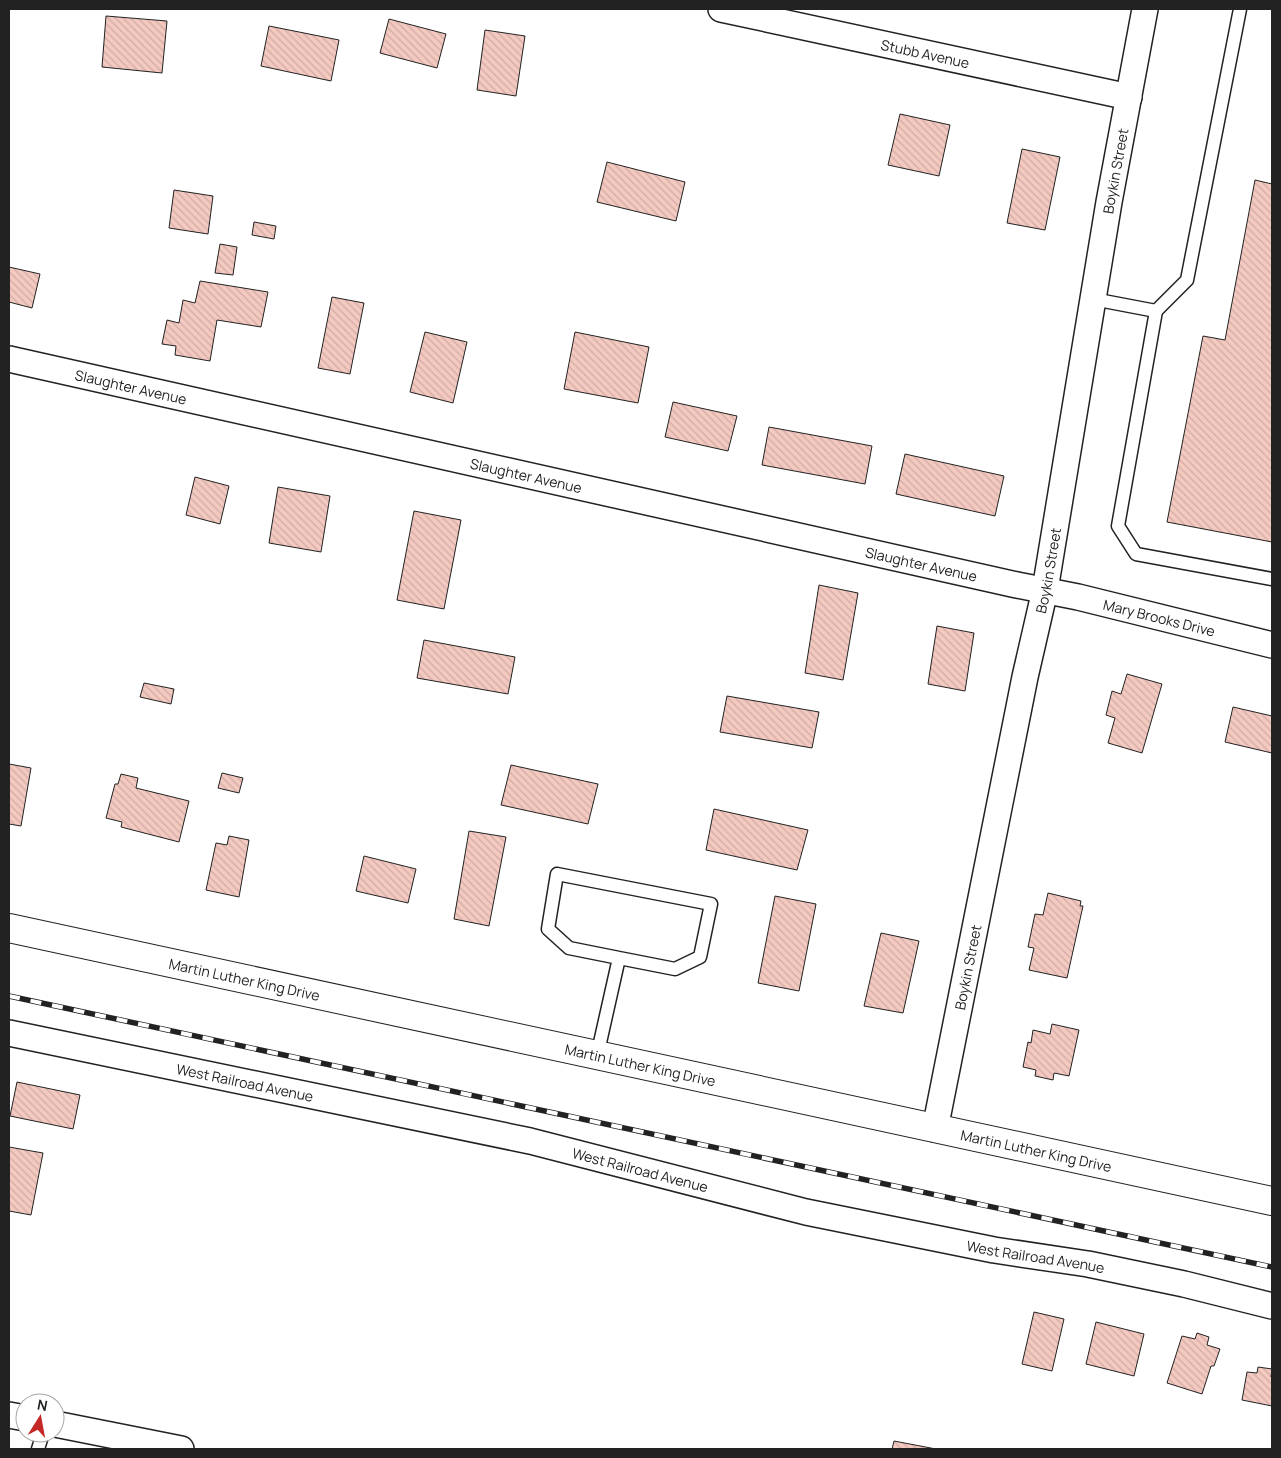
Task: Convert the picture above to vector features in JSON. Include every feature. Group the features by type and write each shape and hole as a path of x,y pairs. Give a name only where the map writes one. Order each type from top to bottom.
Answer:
{"main road":[{"name":"Martin Luther King Drive","path":"9,928 1272,1201"}],"street":[{"name":"Stubb Avenue","path":"722,9 1129,97"},
{"name":"Boykin Street","path":"935,1129 1023,687 1045,590 1093,299 1145,9"},
{"name":"Slaughter Avenue","path":"9,360 1045,590"},
{"name":"Mary Brooks Drive","path":"1045,590 1272,645"},
{"name":"West Railroad Avenue","path":"9,1033 530,1141 806,1212 994,1250 1088,1264 1184,1284 1272,1306"},
{"path":"65,1426 181,1449"}],"lane":[{"path":"1240,9 1187,280 1156,311 1118,526 1136,554 1272,579"},
{"path":"1093,299 1156,311"},
{"path":"557,874 711,904 700,957 676,969 619,958 569,948 548,929 557,874"},
{"path":"597,1056 619,958"}],"building":[{"path":"106,16 167,21 162,73 102,67"},
{"path":"389,19 446,34 437,68 380,53"},
{"path":"269,26 339,40 331,81 261,66"},
{"path":"485,30 525,36 516,96 477,90"},
{"path":"900,114 950,125 939,176 888,165"},
{"path":"1022,149 1060,157 1045,230 1007,223"},
{"path":"607,162 685,182 676,221 597,202"},
{"path":"1255,180 1272,184 1272,542 1167,522 1203,336 1225,340"},
{"path":"174,190 213,196 208,234 169,228"},
{"path":"254,222 276,226 274,239 252,235"},
{"path":"220,244 237,247 233,275 215,273"},
{"path":"9,267 40,274 32,308 9,302"},
{"path":"200,281 268,292 261,327 217,320 210,361 175,355 176,346 162,344 167,320 179,323 183,300 195,303"},
{"path":"332,297 364,303 350,374 318,368"},
{"path":"425,332 467,342 453,403 410,392"},
{"path":"575,332 649,347 638,403 564,389"},
{"path":"673,402 737,416 728,451 665,437"},
{"path":"769,427 872,446 865,484 762,465"},
{"path":"905,454 1004,476 995,516 896,494"},
{"path":"195,477 229,486 220,524 186,515"},
{"path":"278,487 330,496 321,552 269,543"},
{"path":"414,511 461,520 444,609 397,600"},
{"path":"819,585 858,593 843,680 805,673"},
{"path":"937,626 974,633 965,691 928,684"},
{"path":"424,640 515,657 508,694 417,678"},
{"path":"1127,674 1162,684 1142,753 1108,743 1115,718 1106,715 1112,691 1121,694"},
{"path":"144,683 174,689 171,704 140,697"},
{"path":"727,696 819,712 812,748 720,732"},
{"path":"1233,707 1272,716 1272,753 1225,742"},
{"path":"9,764 31,768 21,826 9,824"},
{"path":"511,765 598,784 588,824 501,805"},
{"path":"222,773 243,778 239,793 218,788"},
{"path":"121,774 138,778 136,788 189,801 179,842 121,827 122,822 106,818 115,784 118,784"},
{"path":"714,809 808,830 797,870 706,850"},
{"path":"469,831 506,837 489,926 454,919"},
{"path":"229,836 249,840 239,897 206,890 216,843 227,845"},
{"path":"364,856 416,869 408,903 356,891"},
{"path":"1048,893 1081,901 1080,906 1083,906 1067,978 1029,970 1034,948 1028,947 1035,914 1043,915"},
{"path":"775,896 816,904 799,991 758,983"},
{"path":"881,933 919,941 903,1013 864,1006"},
{"path":"1052,1024 1079,1030 1069,1076 1054,1073 1053,1080 1035,1076 1036,1070 1023,1067 1028,1042 1031,1043 1033,1030 1050,1034"},
{"path":"17,1082 80,1095 73,1129 10,1116"},
{"path":"9,1147 43,1153 31,1215 9,1211"},
{"path":"1034,1312 1064,1319 1052,1371 1022,1364"},
{"path":"1096,1322 1144,1334 1134,1376 1086,1364"},
{"path":"1197,1333 1209,1337 1207,1345 1220,1349 1214,1366 1211,1366 1202,1394 1167,1383 1182,1336 1195,1339"},
{"path":"1258,1367 1272,1369 1272,1406 1242,1400 1247,1372 1257,1373"},
{"path":"894,1441 936,1449 892,1449"}],"railway":[{"path":"9,996 1272,1267"}]}
